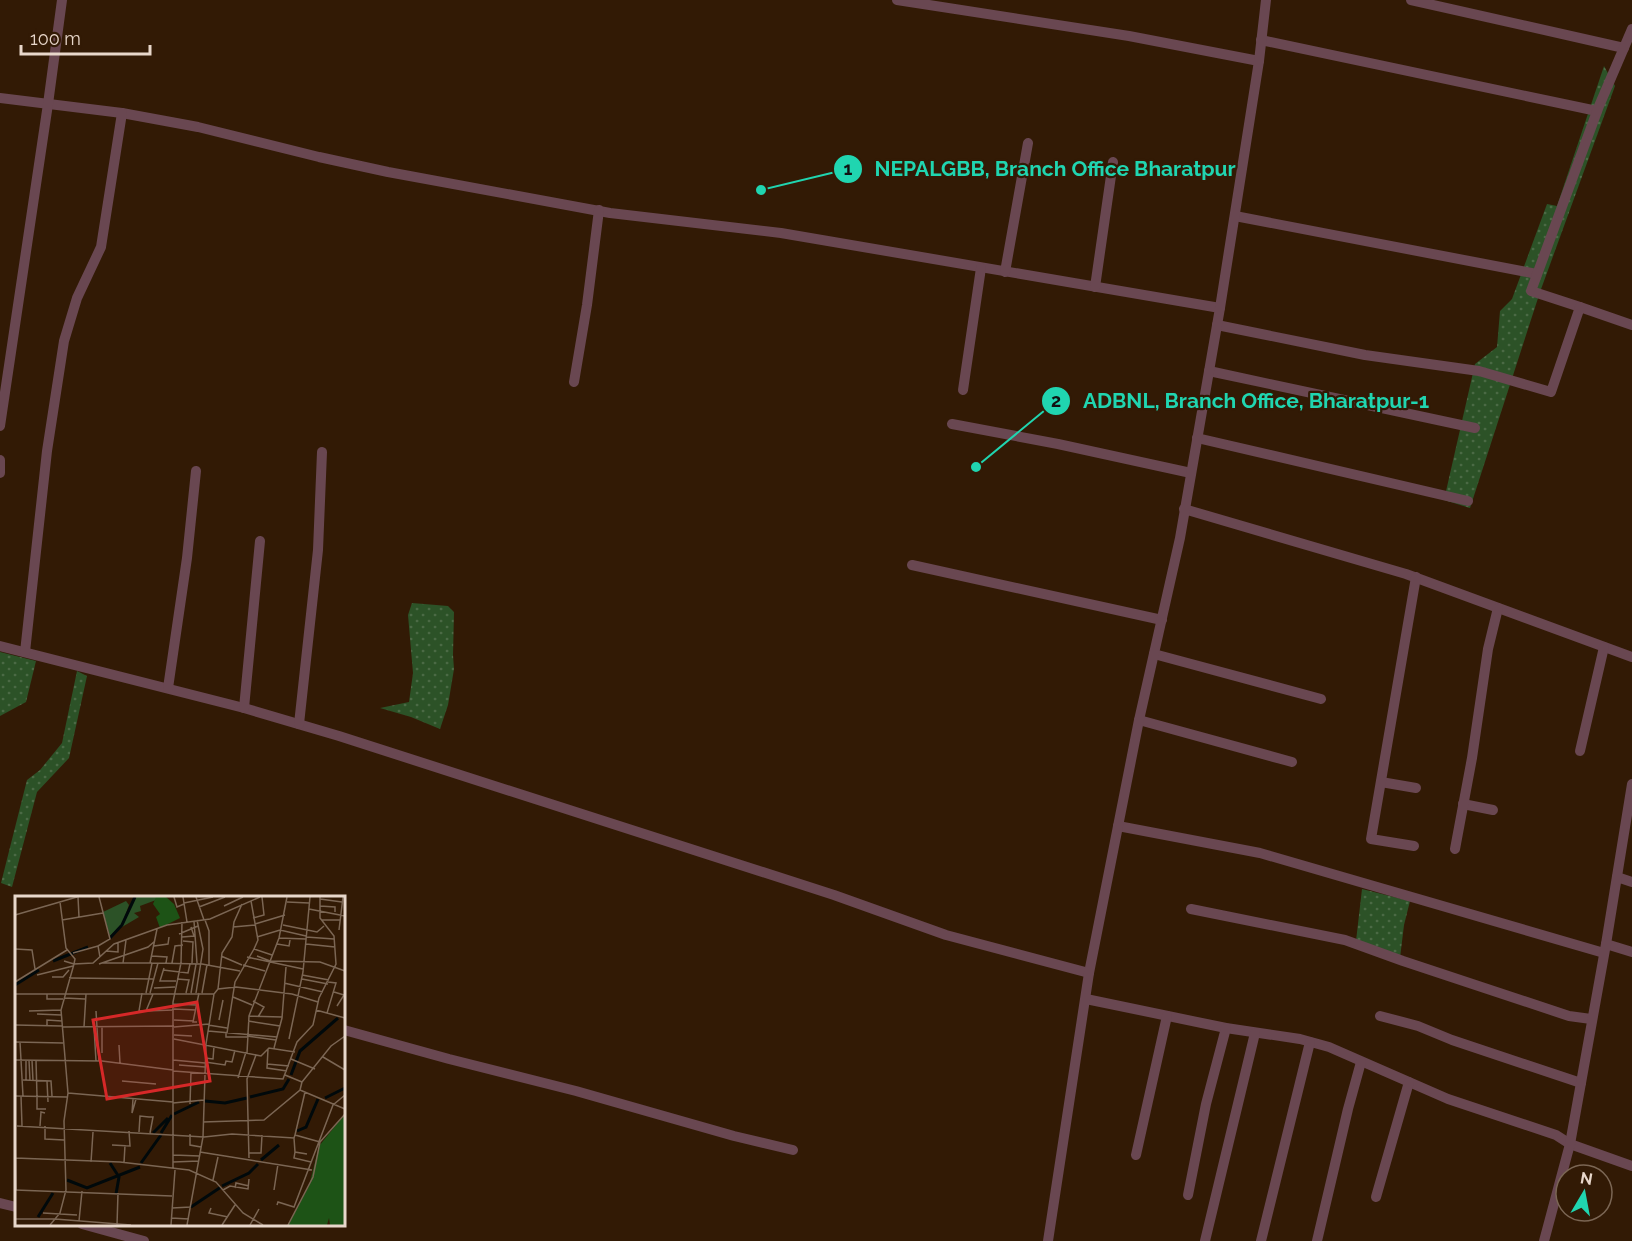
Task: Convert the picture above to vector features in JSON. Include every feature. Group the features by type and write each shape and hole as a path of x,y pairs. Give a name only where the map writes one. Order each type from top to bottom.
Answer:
{"street":[{"path":"0,426 62,0"},
{"path":"897,0 927,2 1129,36 1259,61"},
{"path":"1048,1241 1089,974 1139,720 1180,538 1235,216 1266,0"},
{"path":"1411,0 1624,48"},
{"path":"1632,29 1598,111 1531,291 1632,325"},
{"path":"1262,40 1598,111"},
{"path":"0,98 122,113 222,132 320,158 388,172 600,210 781,233 1220,308"},
{"path":"25,652 47,451 64,341 77,298 101,247 122,113"},
{"path":"1005,272 1028,142"},
{"path":"1095,287 1113,162"},
{"path":"574,382 600,210"},
{"path":"1235,216 1538,274"},
{"path":"963,390 981,268"},
{"path":"1217,325 1365,355 1479,371 1551,392 1580,307"},
{"path":"1209,371 1475,428"},
{"path":"952,424 1191,473"},
{"path":"1197,438 1468,501"},
{"path":"299,724 318,550 322,452"},
{"path":"0,460 0,473"},
{"path":"168,688 188,558 196,471"},
{"path":"1184,509 1416,577 1632,657"},
{"path":"244,708 260,541"},
{"path":"912,565 1162,620"},
{"path":"1414,846 1371,839 1416,577"},
{"path":"1455,849 1488,649 1498,608"},
{"path":"0,646 299,724 796,883 946,936 1089,974"},
{"path":"1580,751 1604,647"},
{"path":"1154,654 1321,699"},
{"path":"1139,720 1292,762"},
{"path":"1381,782 1416,788"},
{"path":"1544,1241 1570,1144 1632,784"},
{"path":"1463,804 1493,810"},
{"path":"1118,826 1260,854 1605,948 1632,952"},
{"path":"1617,877 1632,882"},
{"path":"1191,909 1345,940 1569,1016 1591,1019"},
{"path":"1086,999 1226,1028 1300,1039 1329,1047 1448,1099 1556,1135 1570,1144 1632,1166"},
{"path":"1136,1155 1167,1016"},
{"path":"1380,1016 1418,1026 1452,1040 1581,1083"},
{"path":"1188,1195 1206,1104 1226,1028"},
{"path":"345,1030 793,1150"},
{"path":"1205,1241 1255,1033"},
{"path":"1261,1241 1310,1042"},
{"path":"1317,1241 1361,1062"},
{"path":"1376,1197 1409,1082"},
{"path":"0,1203 15,1207"},
{"path":"89,1226 144,1241"}],"green space":[{"path":"1604,66 1615,86 1540,292 1470,508 1444,500 1475,364 1497,347 1500,311 1512,299 1547,204 1557,206"},
{"path":"412,603 448,606 454,612 454,669 448,705 440,729 380,708 409,702 413,673 408,615"},
{"path":"0,652 36,661 26,702 0,716"},
{"path":"77,671 87,676 69,758 37,792 12,887 1,883 27,780 40,770 62,743"},
{"path":"1362,889 1410,901 1400,958 1356,941"}],"place":[{"name":"NEPALGBB, Branch Office Bharatpur","path":"761,190"},
{"name":"ADBNL, Branch Office, Bharatpur-1","path":"976,467"}]}
